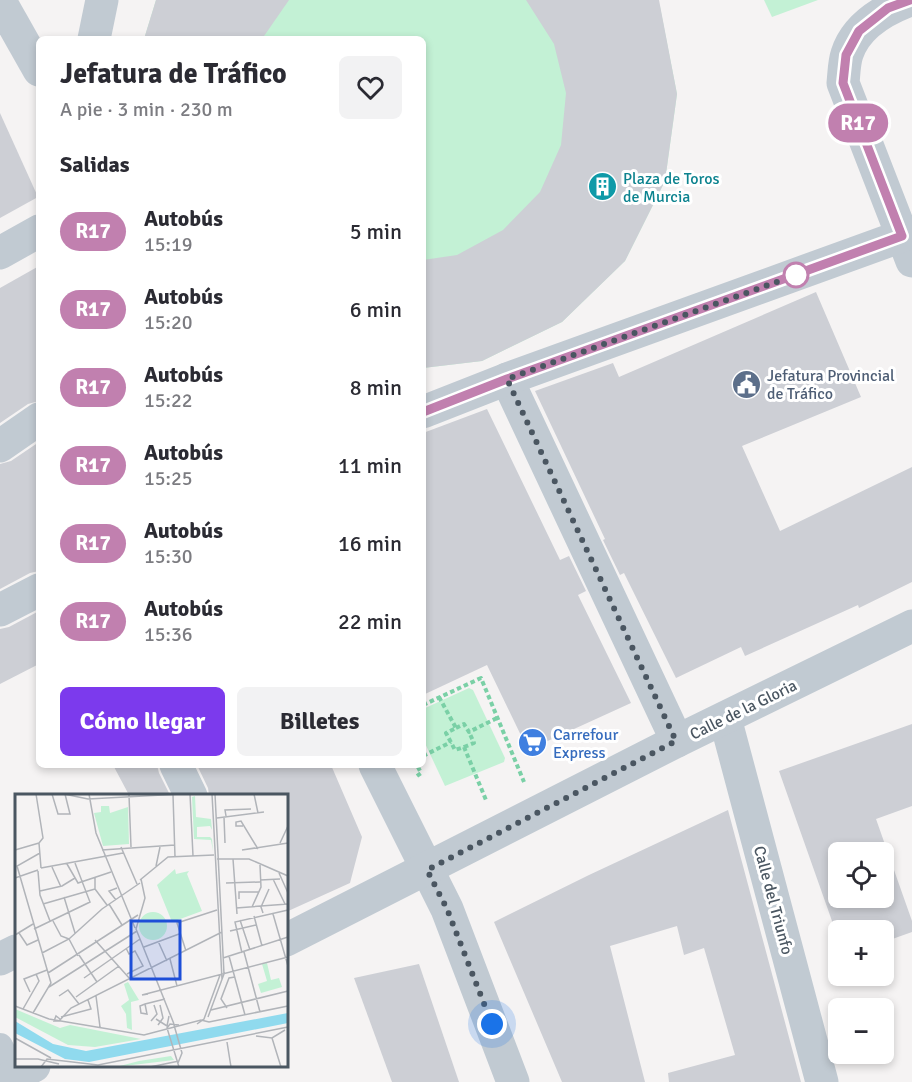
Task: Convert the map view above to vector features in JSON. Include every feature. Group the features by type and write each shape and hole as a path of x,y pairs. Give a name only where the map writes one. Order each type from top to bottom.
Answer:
{"street":[{"path":"95,36 102,0"},
{"path":"426,411 507,379 907,249 843,83 846,55 859,31 888,8 910,0"},
{"path":"0,1 36,65"},
{"path":"0,253 36,233"},
{"path":"507,379 676,741"},
{"path":"0,446 36,421"},
{"path":"0,610 36,592"},
{"name":"Calle de la Gloria","path":"288,939 498,834 676,741 912,626"},
{"name":"Calle del Triunfo","path":"725,718 822,1082"},
{"path":"178,768 190,794"},
{"path":"376,768 447,909 513,1082"},
{"path":"0,959 15,952"},
{"path":"0,1046 16,1074"}],"path":[{"path":"426,704 481,678 537,814"},
{"path":"439,697 456,728"},
{"path":"469,732 498,718"},
{"path":"464,724 474,743 455,750 447,733 456,728 464,724"},
{"path":"426,754 451,742"},
{"path":"464,747 481,785 498,834"}],"green space":[{"path":"156,0 656,0 660,7 677,94 665,181 625,261 562,322 482,361 426,368 426,36 145,36"},
{"path":"764,0 818,0 772,17"},
{"path":"469,688 473,690 505,758 504,762 445,786 426,745 426,708"}],"building":[{"path":"156,0 289,0 264,36 145,36"},
{"name":"Plaza de Toros de Murcia","path":"526,0 659,0 677,94 665,181 625,261 562,322 482,361 426,368 426,260 457,255 503,230 540,192 561,145 566,93 554,44"},
{"path":"0,113 36,193 36,198 0,218"},
{"path":"36,268 36,402 28,404 0,423 0,288"},
{"path":"816,292 861,397 742,446 780,531 912,467 912,582 859,608 858,605 745,656 741,647 676,678 624,573 620,575 535,391 613,363 619,377"},
{"path":"487,409 560,560 569,556 586,591 578,595 631,703 528,750 487,665 426,694 426,432"},
{"path":"36,444 36,572 0,589 0,464 11,461"},
{"path":"36,613 36,666 0,684 0,629 9,627"},
{"path":"912,724 912,806 876,819 884,842 828,842 828,908 894,908 894,870 912,921 912,932 894,938 894,920 832,920 779,771"},
{"path":"115,768 158,768 170,794 128,794"},
{"path":"198,768 332,768 362,837 350,883 288,911 288,794 209,794"},
{"path":"728,810 801,1082 669,1082 668,1073 735,1055 704,948 684,955 677,926 610,946 645,1082 562,1082 494,922"},
{"path":"419,964 459,1082 392,1082 354,978"}],"bus line":[{"name":"R17","path":"426,411 507,379 902,236 843,83 846,55 859,31 888,8 910,0"}],"place":[{"name":"Plaza de Toros de Murcia","path":"602,187"},
{"name":"Jefatura Provincial de Tráfico","path":"746,384"},
{"name":"Carrefour Express","path":"532,743"}],"route":[{"path":"492,1024 447,909 427,870 676,741 507,379 796,275"}]}
